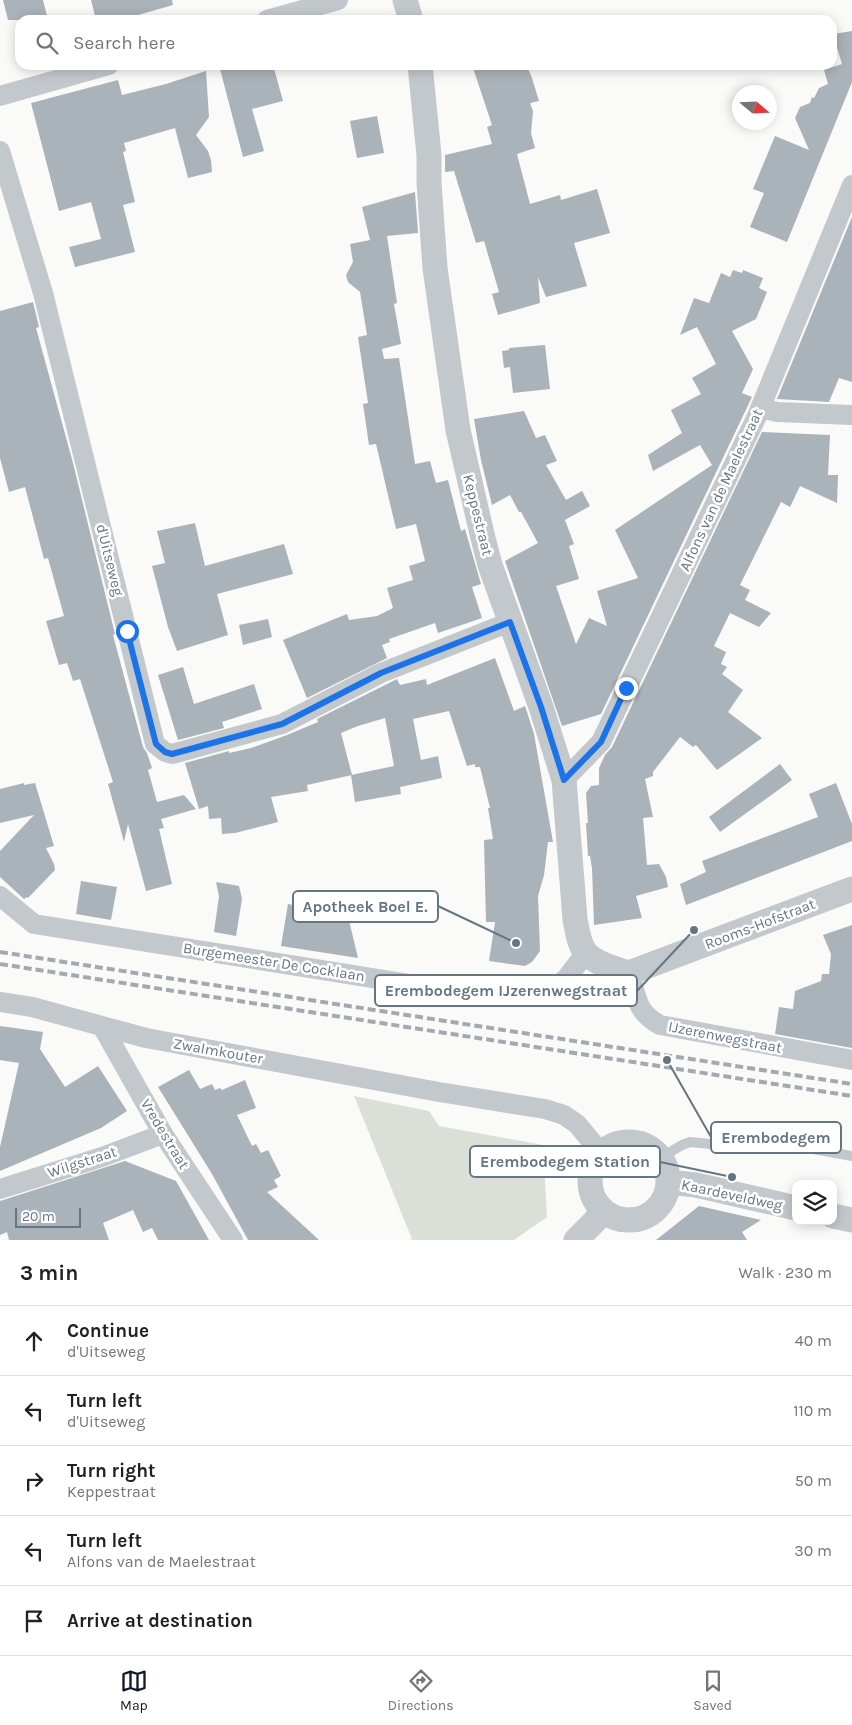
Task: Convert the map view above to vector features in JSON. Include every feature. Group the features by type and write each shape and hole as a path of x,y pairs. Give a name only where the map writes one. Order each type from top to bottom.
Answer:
{"street":[{"path":"285,15 338,0"},
{"path":"405,0 409,15"},
{"path":"0,96 91,70"},
{"name":"Keppestraat","path":"420,70 429,155 435,268 458,430 482,534 564,780 575,919 579,939 586,953"},
{"name":"d'Uitseweg","path":"0,150 43,293 156,744 165,752 172,754 282,724 381,673 510,622"},
{"name":"Alfons van de Maelestraat","path":"564,780 601,742 760,408 852,185"},
{"path":"760,408 777,412 852,415"},
{"name":"Rooms-Hofstraat","path":"629,973 852,888"},
{"name":"Burgemeester De Cocklaan","path":"0,896 34,924 491,997 535,997 565,980 586,953"},
{"path":"586,953 608,968 629,973"},
{"name":"IJzerenwegstraat","path":"629,973 641,1011 660,1025 852,1060"},
{"name":"Zwalmkouter","path":"0,1002 32,1007 146,1038 439,1092 545,1108 564,1115 577,1124 601,1153"},
{"name":"Vredestraat","path":"102,1026 163,1134 233,1240"},
{"name":"Wilgstraat","path":"0,1189 102,1157 163,1134"},
{"path":"625,1142 638,1143 652,1150 660,1158 665,1167 668,1182 664,1198 656,1209 642,1218 630,1230 602,1210 592,1194 589,1180 593,1165 601,1153 612,1145 625,1142"},
{"name":"Kaardeveldweg","path":"668,1182 696,1185 792,1207"},
{"path":"576,1240 595,1222 602,1210"},
{"path":"837,1217 852,1220"}],"lane":[{"path":"660,1158 690,1142 752,1148 779,1145 797,1146 852,1156"}],"shaded area":[{"path":"354,1096 429,1111 439,1126 543,1145 547,1217 514,1240 410,1240 412,1239"}],"building":[{"path":"3,0 43,0 47,15 15,15 15,20 8,20"},
{"path":"91,0 172,0 173,5 138,15 95,15"},
{"path":"852,31 852,82 787,242 750,227 764,193 753,189 775,136 809,150 795,118 800,107 810,103 819,88 828,84 824,70 837,70 837,66 842,64 837,47 837,33"},
{"path":"220,70 274,70 283,101 252,109 264,151 243,157"},
{"path":"474,70 529,70 539,101 530,103 533,111 531,133 535,148 517,154 530,204 560,195 561,200 597,189 610,233 574,243 587,286 546,297 538,277 540,303 498,315 492,294 499,292 484,241 476,243 454,171 445,172 445,155 492,144 487,127 492,125"},
{"path":"206,71 209,117 196,135 208,151 212,172 188,178 175,128 124,143 126,151 123,152 135,202 123,205 135,252 75,267 69,247 101,239 91,202 59,211 31,103 118,80 122,95 166,84"},
{"path":"377,116 384,153 357,158 350,121"},
{"path":"415,192 418,233 387,236 397,303 394,304 401,344 382,349 384,359 399,358 415,464 430,461 436,483 448,480 461,531 465,529 481,584 472,587 482,618 438,633 435,623 389,639 390,642 382,645 387,658 307,698 283,640 347,614 349,620 377,616 393,608 387,588 413,580 409,566 425,561 416,524 396,529 376,444 369,445 363,404 368,403 358,337 367,335 360,292 348,282 346,275 353,262 350,244 370,240 362,207"},
{"path":"852,217 852,382 839,378 829,402 777,399"},
{"path":"733,270 742,273 743,270 763,278 759,288 767,292 756,319 732,331 753,369 742,393 752,397 601,714 562,726 505,561 538,543 510,495 492,505 481,460 474,419 524,411 536,438 545,435 557,461 546,465 566,500 582,491 590,506 565,520 574,544 569,546 579,579 556,586 576,644 589,618 607,626 597,591 638,578 615,530 712,465 700,445 653,471 648,455 682,433 671,410 701,394 692,378 716,364 697,327 680,335 694,298 709,303 721,273 730,277"},
{"path":"33,302 39,327 36,328 73,463 115,634 113,635 143,747 152,768 148,770 157,802 184,795 196,809 161,819 164,828 159,829 172,884 146,891 128,824 124,842 108,784 113,782 80,679 73,681 67,663 59,665 46,621 64,616 48,558 44,559 25,487 9,492 0,458 0,311"},
{"path":"545,345 550,389 513,393 510,367 504,368 502,351 509,350 509,348"},
{"path":"762,432 830,435 828,475 838,475 837,503 800,486 790,507 781,502 740,585 750,590 745,600 771,613 759,627 730,613 714,646 726,652 721,664 727,667 722,674 743,690 728,712 762,738 717,770 696,745 693,747 680,737 653,772 653,776 645,779 653,817 643,818 647,865 659,864 666,877 668,887 636,896 642,918 594,925 592,868 590,856 588,856 586,823 588,823 586,793 591,786 599,785 599,768 605,755 612,747"},
{"path":"195,523 205,566 284,544 293,574 217,594 228,635 177,651 168,627 152,566 165,563 157,531"},
{"path":"268,619 272,637 243,645 239,625"},
{"path":"495,658 514,711 525,706 534,734 553,842 548,842 544,875 538,896 540,951 532,962 525,966 489,961 495,922 486,922 484,840 493,839 488,808 490,808 480,767 475,767 475,764 467,766 449,711 413,719 421,760 438,756 442,778 400,787 401,794 355,802 351,775 307,785 308,791 271,797 278,822 235,833 222,834 221,818 209,819 208,806 199,809 185,763 229,751 229,753 251,748 287,735 318,722 317,719 397,679 400,685 426,679 427,685","holes":["385,718 394,766 352,775 341,733"]},
{"path":"183,667 194,704 254,684 262,709 222,722 224,728 178,740 158,675"},
{"path":"780,764 792,780 720,832 709,817"},
{"path":"24,783 24,785 35,783 54,846 46,848 55,870 28,898 24,899 0,877 0,851 34,815 0,823 0,789"},
{"path":"836,783 852,824 852,841 686,905 680,884 706,872 702,861 818,817 809,794"},
{"path":"81,881 117,887 111,920 76,914"},
{"path":"216,882 239,886 242,899 236,936 214,932 219,896"},
{"path":"308,902 329,904 332,910 347,912 358,958 281,946 288,904 309,908"},
{"path":"852,925 852,1048 775,1034 779,1007 793,1009 795,991 821,981 822,974 829,974 831,954 823,935"},
{"path":"0,1026 43,1032 40,1049 65,1087 98,1066 127,1111 101,1128 0,1171 0,1147 19,1063 0,1060"},
{"path":"189,1070 200,1089 212,1084 215,1090 220,1088 222,1090 245,1080 256,1108 237,1115 252,1146 256,1144 261,1153 268,1150 281,1176 274,1180 278,1187 267,1192 319,1240 248,1240 212,1174 158,1087"},
{"path":"125,1161 176,1181 209,1240 158,1240 152,1228 143,1232 133,1210 103,1223 109,1240 9,1240 7,1232 0,1235 0,1201"},
{"path":"699,1206 761,1220 742,1232 747,1240 656,1240"}],"railway":[{"path":"0,952 852,1084"},
{"path":"0,964 852,1096"}],"place":[{"name":"Erembodegem IJzerenwegstraat","path":"694,930"},
{"name":"Apotheek Boel E.","path":"516,943"},
{"name":"Erembodegem","path":"667,1060"},
{"name":"Erembodegem Station","path":"732,1177"}],"route":[{"path":"127,631 156,744 165,752 172,754 282,724 381,673 510,622 541,707 564,780 601,742 626,688"}]}
